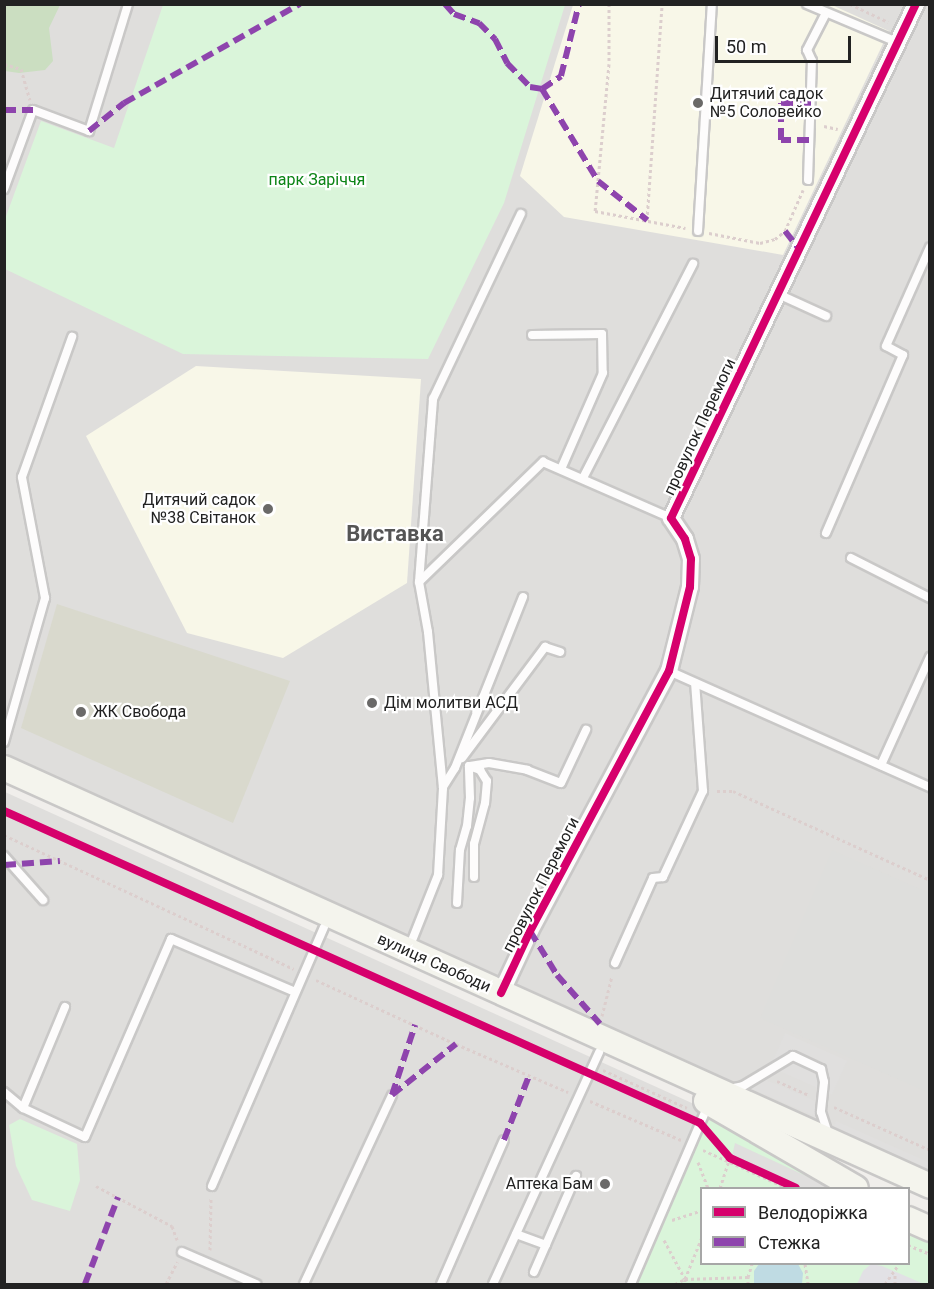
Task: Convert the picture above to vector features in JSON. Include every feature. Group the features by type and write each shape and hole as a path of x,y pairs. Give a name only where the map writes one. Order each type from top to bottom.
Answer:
{"main road":[{"name":"вулиця Свободи","path":"4,768 665,1067 707,1108 854,1187"},
{"name":"вулиця Свободи","path":"4,783 324,927 594,1064 707,1108 835,1143 926,1184"},
{"path":"594,1064 605,1048 656,1071 665,1067"},
{"path":"900,1187 906,1184 926,1184"},
{"path":"910,1219 930,1229"}],"street":[{"name":"провулок Перемоги","path":"501,993 531,931 669,671 690,587 691,559 685,540 671,518 916,4"}],"lane":[{"path":"4,189 33,110 89,131 128,4"},
{"path":"698,231 712,4"},
{"path":"807,4 826,13 901,36"},
{"path":"808,180 812,61 807,50 826,13"},
{"path":"408,951 438,875 443,788 428,632 419,582 433,399 521,214"},
{"path":"826,533 903,355 886,346 930,248"},
{"path":"583,478 693,264"},
{"path":"778,294 826,316"},
{"path":"532,335 602,334 603,373 561,469"},
{"path":"4,742 45,598 22,477 72,337"},
{"path":"419,582 543,462 671,518"},
{"path":"851,558 930,598"},
{"path":"455,768 523,597"},
{"path":"443,788 455,768 544,647 560,652"},
{"path":"881,765 930,657"},
{"path":"669,671 930,787"},
{"path":"615,963 653,878 663,877 704,791 695,683"},
{"path":"455,768 489,763 517,768 561,783 586,730"},
{"path":"469,766 480,770 487,781 485,803 474,844 474,877"},
{"path":"457,903 460,850 467,826 470,798 469,766"},
{"path":"4,856 43,900"},
{"path":"212,1186 324,927"},
{"path":"4,1092 23,1108 86,1137 171,939 295,992"},
{"path":"23,1108 65,1007"},
{"path":"632,1284 707,1108 764,1075 777,1064 794,1056 821,1069 824,1082 822,1101 825,1130 835,1143"},
{"path":"493,1284 594,1064"},
{"path":"304,1284 392,1095"},
{"path":"441,1284 504,1140"},
{"path":"534,1272 576,1176"},
{"path":"516,1234 546,1245"},
{"path":"182,1252 256,1284"}],"path":[{"path":"609,4 609,64 595,211 760,243 776,239 785,231 808,180"},
{"path":"647,220 662,4"},
{"path":"850,4 901,36"},
{"path":"4,64 21,69 33,110"},
{"path":"810,123 855,132"},
{"path":"704,791 734,791 930,880"},
{"path":"4,835 303,973"},
{"path":"600,1024 615,963"},
{"path":"322,982 456,1044"},
{"path":"594,1064 707,1108"},
{"path":"764,1075 930,1150"},
{"path":"691,1144 785,1187"},
{"path":"691,1144 708,1187"},
{"path":"722,1149 730,1158 794,1187"},
{"path":"720,1187 729,1161"},
{"path":"96,1186 172,1226 182,1252 166,1284"},
{"path":"210,1264 212,1186"},
{"path":"685,1279 656,1226 700,1211"},
{"path":"910,1239 930,1249"},
{"path":"685,1284 700,1242"},
{"path":"910,1245 930,1254"},
{"path":"748,1284 751,1265"},
{"path":"805,1265 808,1284"},
{"path":"885,1284 898,1265"},
{"path":"895,1272 895,1284"},
{"path":"675,1284 685,1279 748,1276"}],"shaded area":[{"path":"5,5 929,5 929,1176 5,758"},
{"name":"Дитячий садок №5 Соловейко","path":"573,5 832,5 889,31 783,255 564,217 520,176"},
{"name":"Дитячий садок №38 Світанок","path":"196,366 421,379 407,583 283,658 187,633 86,436"},
{"path":"57,604 290,681 233,823 21,728"},
{"path":"5,792 705,1109 626,1284 5,1284"},
{"path":"832,850 929,893 929,1093 760,1018"},
{"path":"785,1033 847,1061 832,1094 770,1067"},
{"path":"764,1079 817,1102 817,1117 750,1088"},
{"path":"836,1121 929,1162 924,1173 831,1132"},
{"path":"735,1143 830,1187 800,1187 732,1156"},
{"path":"870,1265 882,1266 924,1284 857,1284 863,1271"}],"green space":[{"path":"4,5 60,5 49,28 53,61 45,70 19,73 5,71"},
{"name":"парк Заріччя","path":"163,5 565,5 504,203 428,359 183,354 5,269 5,219 41,121 114,148"},
{"path":"705,1109 838,1187 700,1187 700,1265 910,1265 910,1228 929,1238 929,1284 626,1284"},
{"path":"20,1119 77,1144 80,1180 70,1211 32,1200 16,1166 9,1125"}],"water":[{"path":"758,1265 799,1265 803,1273 802,1284 754,1284 754,1271"}],"marked path":[{"path":"89,131 124,103 300,4"},
{"path":"445,4 454,14 479,23 495,39 507,63 530,87 542,89 598,181 647,220"},
{"path":"542,89 561,76 579,4"},
{"path":"809,140 781,140 781,103 811,103"},
{"path":"4,110 33,110"},
{"path":"785,231 799,249"},
{"path":"4,865 60,861"},
{"path":"530,931 557,975 600,1024"},
{"path":"392,1095 415,1025"},
{"path":"392,1095 456,1044"},
{"path":"504,1140 529,1076"},
{"path":"85,1284 118,1197"}],"cycle path":[{"path":"501,993 530,931 669,671 690,587 691,559 685,539 671,518 916,4"},
{"path":"4,811 700,1123 730,1158 794,1187"}],"place":[{"name":"Дитячий садок №5 Соловейко","path":"698,103"},
{"name":"Дитячий садок №38 Світанок","path":"268,509"},
{"name":"Дім молитви АСД","path":"372,703"},
{"name":"ЖК Свобода","path":"81,712"},
{"name":"Аптека Бам","path":"605,1184"}],"district":[{"name":"Виставка","path":"395,534"}]}
